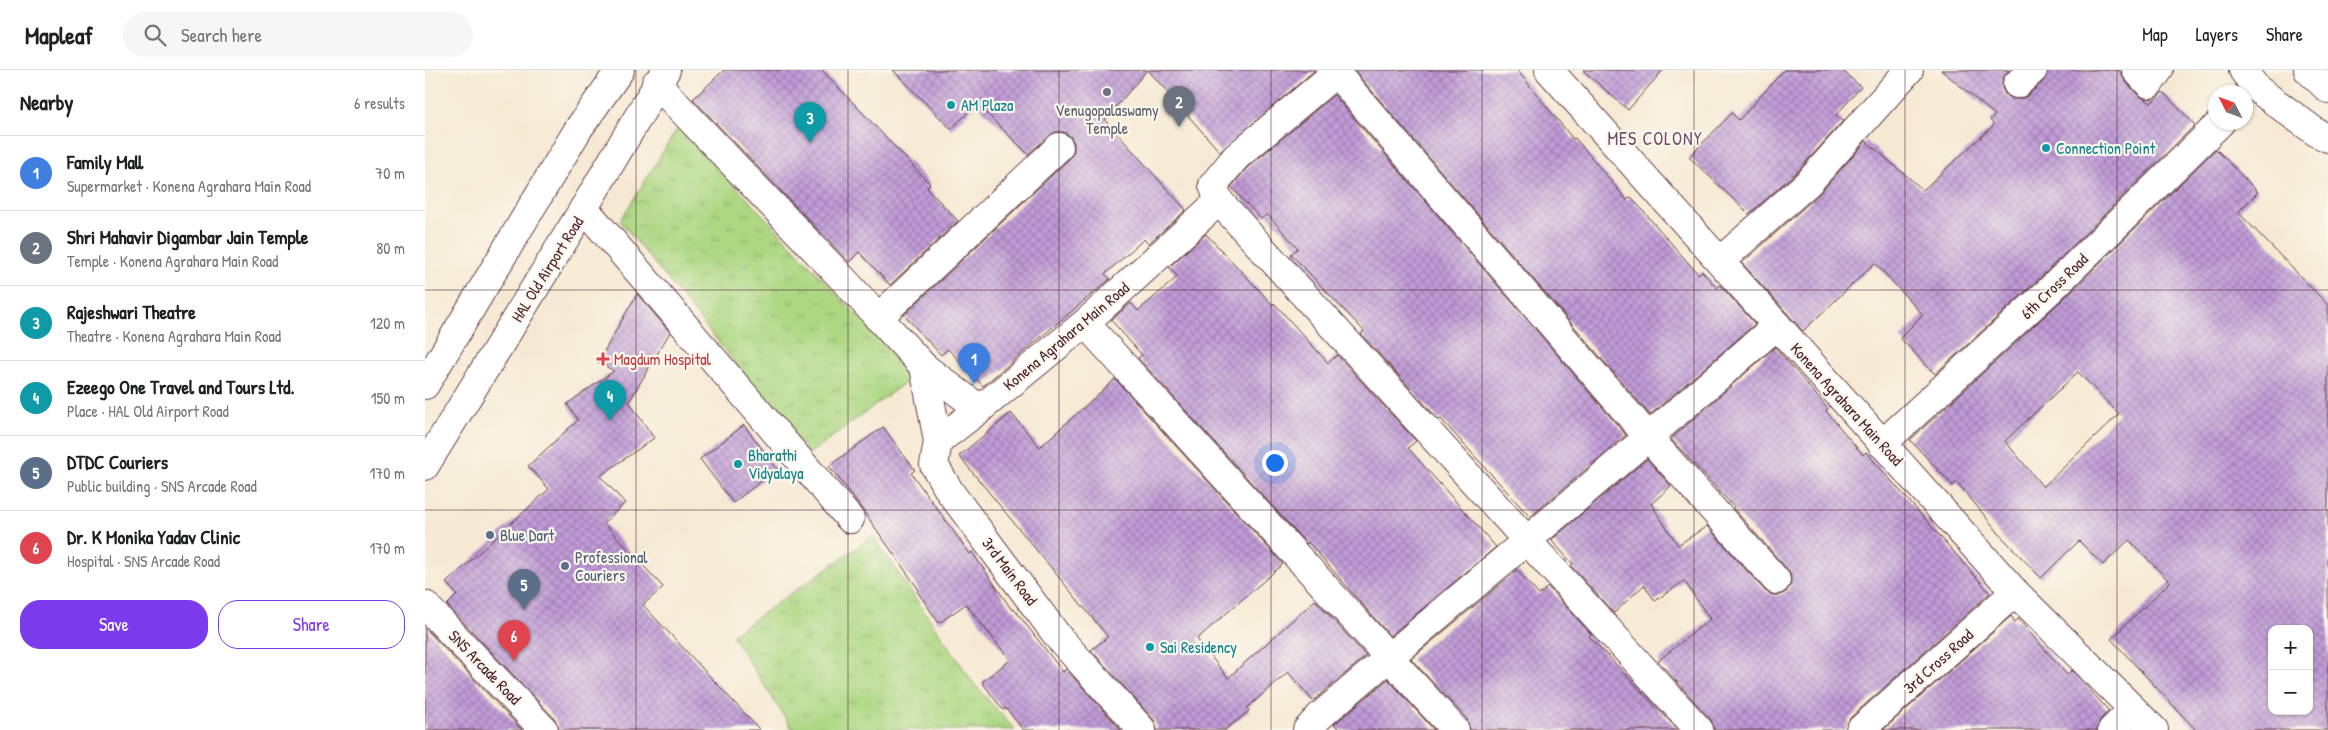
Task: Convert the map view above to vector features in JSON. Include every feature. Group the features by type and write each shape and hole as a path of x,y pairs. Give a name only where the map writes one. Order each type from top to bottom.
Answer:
{"street":[{"path":"425,385 579,128 620,70"},
{"name":"Konena Agrahara Main Road","path":"1549,70 2015,592 2154,730"},
{"path":"1720,261 1809,182 1909,70"},
{"path":"2136,70 2149,84 2159,70"},
{"path":"2308,70 2328,89"},
{"path":"1699,730 1219,201 1213,185 1237,158 1337,71 1649,438 1775,580"},
{"path":"661,77 924,367 980,409 938,441"},
{"name":"HAL Old Airport Road","path":"425,466 585,208 661,77"},
{"path":"2253,88 2328,138"},
{"name":"6th Cross Road","path":"1882,444 2049,291 2213,130"},
{"path":"878,318 1059,147"},
{"name":"Konena Agrahara Main Road","path":"980,409 1085,323 1219,201"},
{"path":"585,208 850,519"},
{"path":"1085,323 1455,730"},
{"path":"1307,730 1320,716 1388,657 1649,438 1777,325"},
{"name":"3rd Main Road","path":"924,367 938,441 934,465 950,492 1059,638 1142,730"},
{"name":"3rd Cross Road","path":"1860,730 2015,592"},
{"name":"SNS Arcade Road","path":"425,604 544,730"},
{"path":"2112,730 2133,708"}],"green space":[{"path":"679,126 914,376 809,454 620,221"},
{"path":"873,536 974,684 1015,730 793,730 732,635"}],"building":[{"path":"724,70 822,70 930,184 927,188 958,221 890,285 859,252 849,262 693,99"},
{"path":"893,70 1147,70 1105,120 1186,210 1148,244 1144,239 1105,274 1110,279 983,386 948,349 941,355 904,315 1070,158 1074,151 1074,143 1071,137 1064,132 1055,132 1028,154 977,104 951,129"},
{"path":"1148,70 1315,70 1220,152"},
{"path":"1354,70 1517,70 1573,139 1575,138 1627,200 1631,197 1698,274 1702,271 1717,288 1720,285 1755,324 1650,415"},
{"path":"1583,70 1663,70 1628,110"},
{"path":"1784,70 1842,70 1861,87 1836,115 1843,121 1798,171 1749,214 1689,157 1732,113 1739,120"},
{"path":"1941,70 2009,70 2002,79 2002,88 2005,94 2012,99 2020,99 2027,96 2043,82 2048,70 2119,70 2125,81 2138,95 2151,103 2163,92 2195,125 2038,280 1935,374 1900,338 1923,315 1875,263 1803,331 1742,263 1819,194 1866,141 1923,190 1994,125 1990,120 1995,115"},
{"path":"1334,95 1626,435 1530,517 1361,334 1364,331 1291,254 1298,248 1267,214 1261,219 1231,187 1247,168"},
{"path":"2216,149 2258,192 2238,212 2328,305 2328,730 2196,730 2111,639 2170,582 2129,540 2103,565 2079,541 2041,578 2002,537 1957,482 1953,486 1910,440 2060,302","holes":["2078,372 2119,414 2043,487 2005,441"]},
{"path":"1206,234 1273,305 1274,303 1328,363 1337,355 1416,441 1408,448 1496,547 1390,636 1308,542 1307,544 1138,358 1142,355 1111,320 1131,303 1138,311 1175,279 1177,276 1169,267"},
{"path":"637,294 670,332 629,402 654,438 600,476 625,503 604,523 663,587 643,605 760,730 559,730 555,719 447,605 457,595 446,583 549,489 528,466 578,420 567,404 614,371 598,362"},
{"path":"1775,347 1828,409 1826,411 1863,455 1866,452 1990,593 1850,718 1845,730 1714,730 1711,720 1658,661 1710,619 1684,581 1655,601 1644,585 1614,613 1571,566 1573,564 1551,540 1647,459 1671,486 1651,504 1678,545 1707,526 1765,591 1772,595 1780,595 1786,592 1791,584 1791,576 1788,570 1734,507 1671,439"},
{"path":"1115,379 1283,564 1197,639 1228,678 1315,600 1366,656 1313,701 1288,672 1247,708 1249,711 1225,730 1157,730 1154,720 1091,650 1108,637 959,456 1011,413 1040,447"},
{"name":"Bharathi Vidyalaya","path":"744,425 777,469 733,503 700,459"},
{"path":"883,427 915,470 911,473 970,554 972,552 1012,610 1014,609 1063,672 1066,669 1121,730 1023,730 1006,708 1003,710 982,682 1010,660 966,604 939,623 917,591 919,590 829,466"},
{"path":"1517,570 1539,595 1548,587 1591,634 1589,636 1678,730 1470,730 1467,719 1411,659"},
{"path":"2011,616 2015,622 2018,619 2067,675 2072,670 2109,711 2101,719 2097,730 1883,730"},
{"path":"425,628 522,730 425,730"},
{"path":"1388,679 1434,730 1340,730 1334,724"}],"place":[{"name":"Venugopalaswamy Temple","path":"1107,92"},
{"name":"AM Plaza","path":"951,105"},
{"name":"Shri Mahavir Digambar Jain Temple","path":"1179,127"},
{"name":"Rajeshwari Theatre","path":"810,143"},
{"name":"Connection Point","path":"2046,148"},
{"name":"Magdum Hospital","path":"603,359"},
{"name":"Family Mall","path":"974,384"},
{"name":"Ezeego One Travel and Tours Ltd.","path":"610,421"},
{"name":"Bharathi Vidyalaya","path":"738,464"},
{"name":"Blue Dart","path":"490,535"},
{"name":"Professional Couriers","path":"565,566"},
{"name":"DTDC Couriers","path":"524,610"},
{"name":"Sai Residency","path":"1150,647"},
{"name":"Dr. K Monika Yadav Clinic","path":"514,661"}],"district":[{"name":"MES COLONY","path":"1655,138"}]}
